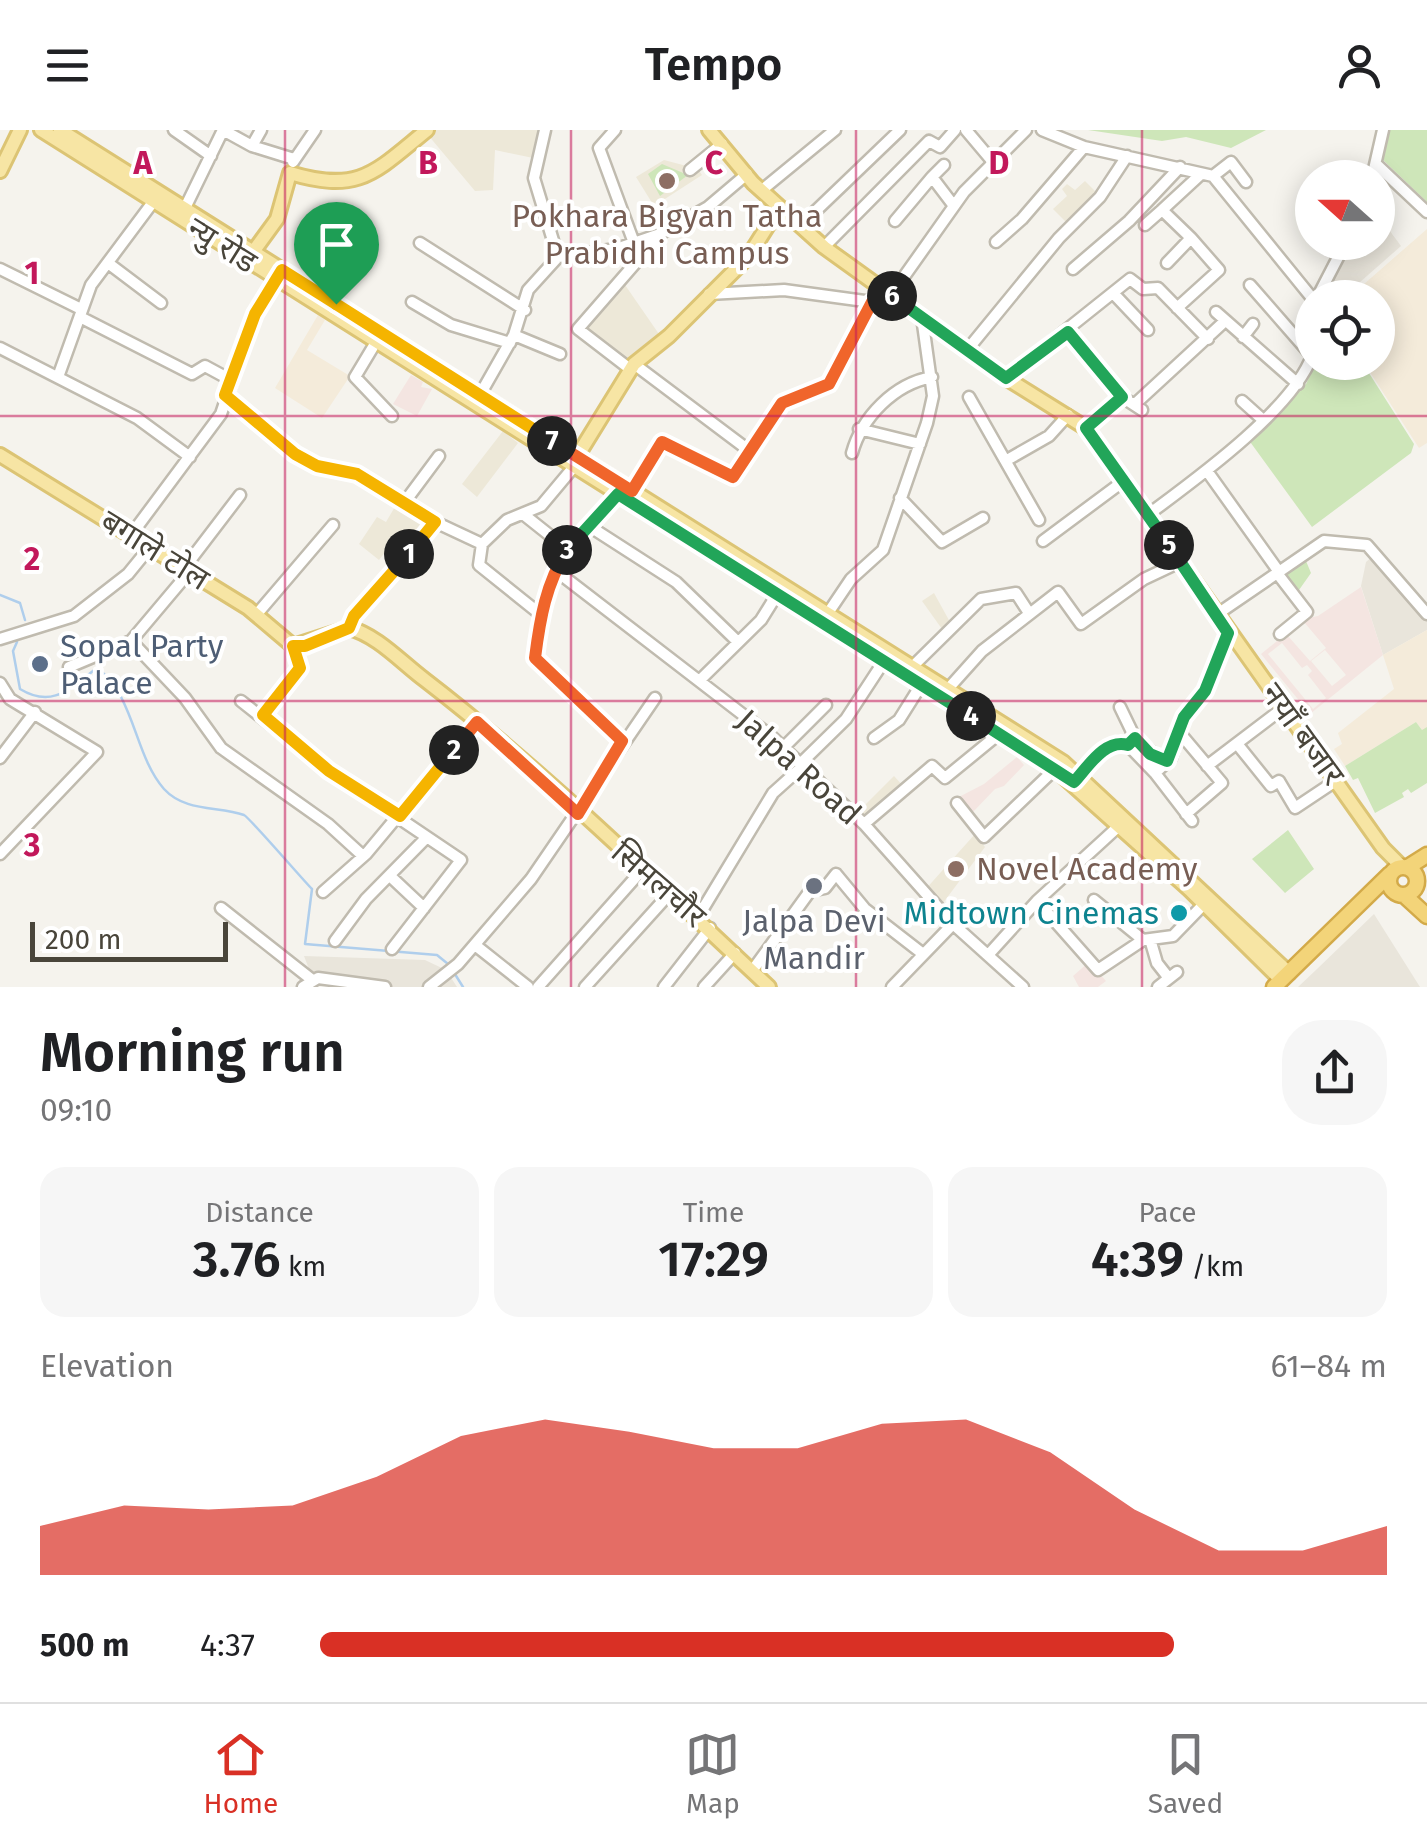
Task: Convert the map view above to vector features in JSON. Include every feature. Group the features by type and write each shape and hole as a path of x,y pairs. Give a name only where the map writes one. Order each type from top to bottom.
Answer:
{"highway":[{"path":"1282,980 1355,908 1427,855"},
{"path":"1404,874 1427,865"},
{"path":"1399,894 1404,874"},
{"path":"1399,894 1404,874"},
{"path":"1404,874 1426,912"},
{"path":"1355,908 1380,894 1399,894 1426,912"}],"main road":[{"path":"0,171 20,130"},
{"name":"न्यु रोड","path":"41,130 153,202 279,274 908,671 921,685 1055,769 1077,778 1120,825 1282,980"},
{"name":"न्यु रोड","path":"60,130 253,252 376,342 477,400"},
{"name":"नयाँ बजार","path":"709,130 779,208 824,247 1006,378 1086,428 1126,480 1228,633 1286,706 1404,874"},
{"path":"253,252 276,219 292,166 332,183 354,182 422,132"},
{"path":"576,462 632,366 669,336 748,257 779,208"},
{"name":"बगाले टोल","path":"0,455 188,569 299,646"},
{"name":"न्यु रोड","path":"825,618 884,661 948,690 1077,778 1282,980"},
{"path":"299,646 349,628"},
{"name":"सिमलचौर","path":"349,628 370,638 477,722 698,916 769,987"}],"street":[{"path":"174,130 211,156"},
{"path":"185,208 223,130 292,166 316,130"},
{"path":"252,146 261,130"},
{"path":"545,130 534,178 558,257"},
{"path":"616,130 599,148 634,243"},
{"path":"762,190 835,130"},
{"path":"800,226 900,130"},
{"path":"824,247 929,141 940,147 955,130"},
{"path":"966,130 993,162"},
{"path":"622,741 535,658 540,614 555,570 567,549 625,492 662,442 733,477 782,403 829,384 872,302 888,292 954,206 1026,130"},
{"path":"1042,130 1084,147 1207,175 1299,280"},
{"path":"1377,160 1383,130"},
{"path":"690,170 722,144"},
{"path":"996,242 1022,219 1084,147"},
{"path":"968,349 1059,238 1100,197 1127,156"},
{"path":"1145,225 1207,175 1230,162 1246,182"},
{"path":"895,221 944,166"},
{"path":"1072,269 1129,221 1180,167"},
{"path":"477,400 512,339 525,310 528,290 558,257 634,243 660,234 708,207 748,174"},
{"path":"932,177 954,206"},
{"path":"1395,182 1427,212"},
{"path":"58,377 79,312 108,263 153,202"},
{"path":"1162,210 1218,270 1177,308"},
{"path":"660,234 578,329 751,452"},
{"path":"1167,263 1191,238"},
{"path":"420,243 525,310"},
{"path":"108,263 161,302"},
{"path":"0,269 192,374 205,366 230,379"},
{"path":"131,535 221,414 255,314 279,274"},
{"path":"1006,378 1130,279 1142,289 1158,288 1208,339"},
{"path":"1250,285 1295,337"},
{"path":"708,294 784,290 872,302"},
{"path":"1113,294 1148,330"},
{"path":"412,302 452,326 560,354"},
{"path":"1216,312 1298,384"},
{"path":"825,618 851,580 883,550 920,444 930,409 932,377 921,316"},
{"path":"1068,332 1122,397 1138,407 1226,321"},
{"path":"1243,337 1254,324"},
{"path":"376,342 355,377 392,416"},
{"path":"0,348 137,418 190,457"},
{"path":"852,452 858,430 896,392 932,377"},
{"path":"1149,514 1206,471 1300,380"},
{"path":"225,395 295,454 317,466 343,469 482,544"},
{"path":"1086,428 1122,397"},
{"path":"969,398 1039,520"},
{"path":"1242,401 1262,420"},
{"path":"1006,460 1049,436 1068,415"},
{"path":"858,430 920,444"},
{"path":"404,503 439,456"},
{"path":"540,614 479,564 482,544 508,520 541,506 576,462"},
{"path":"1206,471 1307,612 1280,634"},
{"path":"1043,541 1126,480"},
{"path":"69,667 131,642 240,495"},
{"path":"900,498 942,542 983,518"},
{"path":"522,514 567,549"},
{"path":"349,628 354,616 435,522"},
{"path":"257,614 333,525"},
{"path":"588,526 676,582 738,642"},
{"path":"1216,616 1324,541 1367,545 1427,614"},
{"path":"0,639 74,616 128,574 150,547"},
{"path":"948,690 982,651 1058,592 1081,624 1144,579 1180,562"},
{"name":"Jalpa Road","path":"555,570 700,680 802,764 864,824 953,924 1022,987"},
{"path":"700,680 761,620 780,590"},
{"path":"908,671 980,599 1016,593 1029,613"},
{"path":"1155,773 1171,758 1184,717 1205,691 1228,633"},
{"path":"131,642 184,698 221,748 328,824 363,856"},
{"path":"263,715 300,668 299,646"},
{"path":"698,916 773,793 846,720 884,661"},
{"path":"0,683 10,699 98,752 0,854"},
{"path":"874,738 899,720 921,685"},
{"path":"429,987 475,944 578,814 622,741 656,698"},
{"path":"241,701 329,771 460,860 392,949"},
{"path":"784,748 826,705"},
{"path":"1207,766 1286,706"},
{"path":"1120,707 1132,742 1189,818 1222,783 1178,732"},
{"path":"0,758 35,712"},
{"path":"324,892 400,816 477,722"},
{"path":"864,824 932,766 945,778 1000,733"},
{"path":"1077,778 1107,747 1119,742 1132,742 1163,762"},
{"path":"1238,745 1271,786 1279,780 1295,808 1337,780"},
{"path":"957,803 984,837 1055,769"},
{"path":"988,954 1037,901 1120,825"},
{"path":"335,941 427,836"},
{"path":"538,987 643,868"},
{"path":"752,971 810,892 825,888 836,874 865,908 923,954"},
{"path":"390,876 424,908"},
{"path":"585,987 671,892"},
{"path":"1094,900 1146,940 1157,963 1172,974 1158,987"},
{"path":"1037,901 1098,970 1146,940 1173,936 1204,904"},
{"path":"221,908 307,983 385,987"},
{"path":"892,987 953,924"},
{"path":"664,987 710,928"},
{"path":"475,944 528,987"},
{"path":"704,987 735,953"}],"shaded area":[{"path":"434,130 547,130 538,159 495,150 493,190 475,191 428,135"},
{"name":"Pokhara Bigyan Tatha Prabidhi Campus","path":"664,160 698,169 702,175 654,206 636,177"},
{"path":"1085,181 1099,195 1070,226 1053,209 1067,196 1062,189 1067,184 1075,190"},
{"path":"1427,229 1427,443 1419,448 1375,380 1395,380 1395,280 1369,280"},
{"path":"1342,260 1385,260 1362,280 1331,280"},
{"path":"623,282 661,337 629,365 581,329"},
{"path":"318,315 325,320 307,350 350,376 322,418 275,388"},
{"path":"411,375 423,382 421,387 432,389 417,416 393,404"},
{"path":"503,431 518,443 477,497 462,484"},
{"path":"396,505 430,525 414,547 397,536 379,560 359,544 377,517 386,522"},
{"path":"1374,555 1427,621 1427,630 1383,655 1361,586 1366,562"},
{"path":"1361,587 1383,655 1310,714 1261,654 1304,619 1318,616","holes":["1304,622 1326,648 1310,661 1288,636","1282,643 1302,668 1307,665 1312,671 1308,675 1326,698 1313,709 1268,654","1325,650 1346,675 1332,686 1311,661"]},
{"path":"934,593 950,622 942,629 922,601"},
{"path":"1427,630 1427,727 1423,731 1416,722 1345,766 1334,749 1342,744 1338,733 1394,689 1383,655"},
{"path":"1017,757 1024,765 1004,786 995,789 973,812 968,808 964,812 955,799 984,784"},
{"path":"894,776 905,788 867,821 858,812"},
{"name":"Novel Academy","path":"975,834 985,847 940,907 924,891"},
{"path":"1374,914 1420,987 1298,987 1317,969"},
{"path":"304,956 425,960 446,970 457,987 344,987 314,982"},
{"path":"1089,962 1106,981 1098,987 1079,987 1073,976"}],"green space":[{"path":"1088,130 1266,130 1231,148 1186,137 1162,141"},
{"path":"1388,130 1427,130 1427,202 1395,171 1395,160 1383,160"},
{"path":"662,164 688,175 660,196 648,174"},
{"path":"1308,380 1373,380 1414,444 1411,453 1312,527 1248,439"},
{"path":"1306,561 1311,573 1299,590 1286,575"},
{"path":"1416,722 1422,730 1427,727 1427,783 1411,793 1408,789 1402,793 1404,797 1375,813 1358,778 1353,780 1345,766"},
{"path":"1288,830 1314,869 1285,893 1252,859"}],"waterway":[{"path":"0,595 20,603 25,620"},
{"path":"17,642 13,651 20,689 42,697 61,694 97,668 119,694 146,760 164,789 182,802 244,815 256,826 312,889 305,944 437,955 448,964"},
{"path":"453,971 463,987"}],"place":[{"name":"Pokhara Bigyan Tatha Prabidhi Campus","path":"667,181"},
{"name":"Sopal Party Palace","path":"40,664"},
{"name":"Novel Academy","path":"956,869"},
{"name":"Jalpa Devi Mandir","path":"814,886"},
{"name":"Midtown Cinemas","path":"1179,913"}],"route":[{"path":"282,270 336,304 632,491 662,442 733,477 782,403 829,384 872,302 885,290 1006,378 1068,332 1122,397 1086,428 1126,480 1228,633 1205,691 1184,717 1167,761 1150,754 1135,738 1128,745 1119,742 1107,747 1074,782 618,494 567,549 552,575 540,614 535,658 622,741 578,814 477,722 400,816 329,771 263,715 300,668 293,646 305,646 349,628 354,616 435,522 357,474 317,466 295,454 225,395 259,305 282,270"}]}
